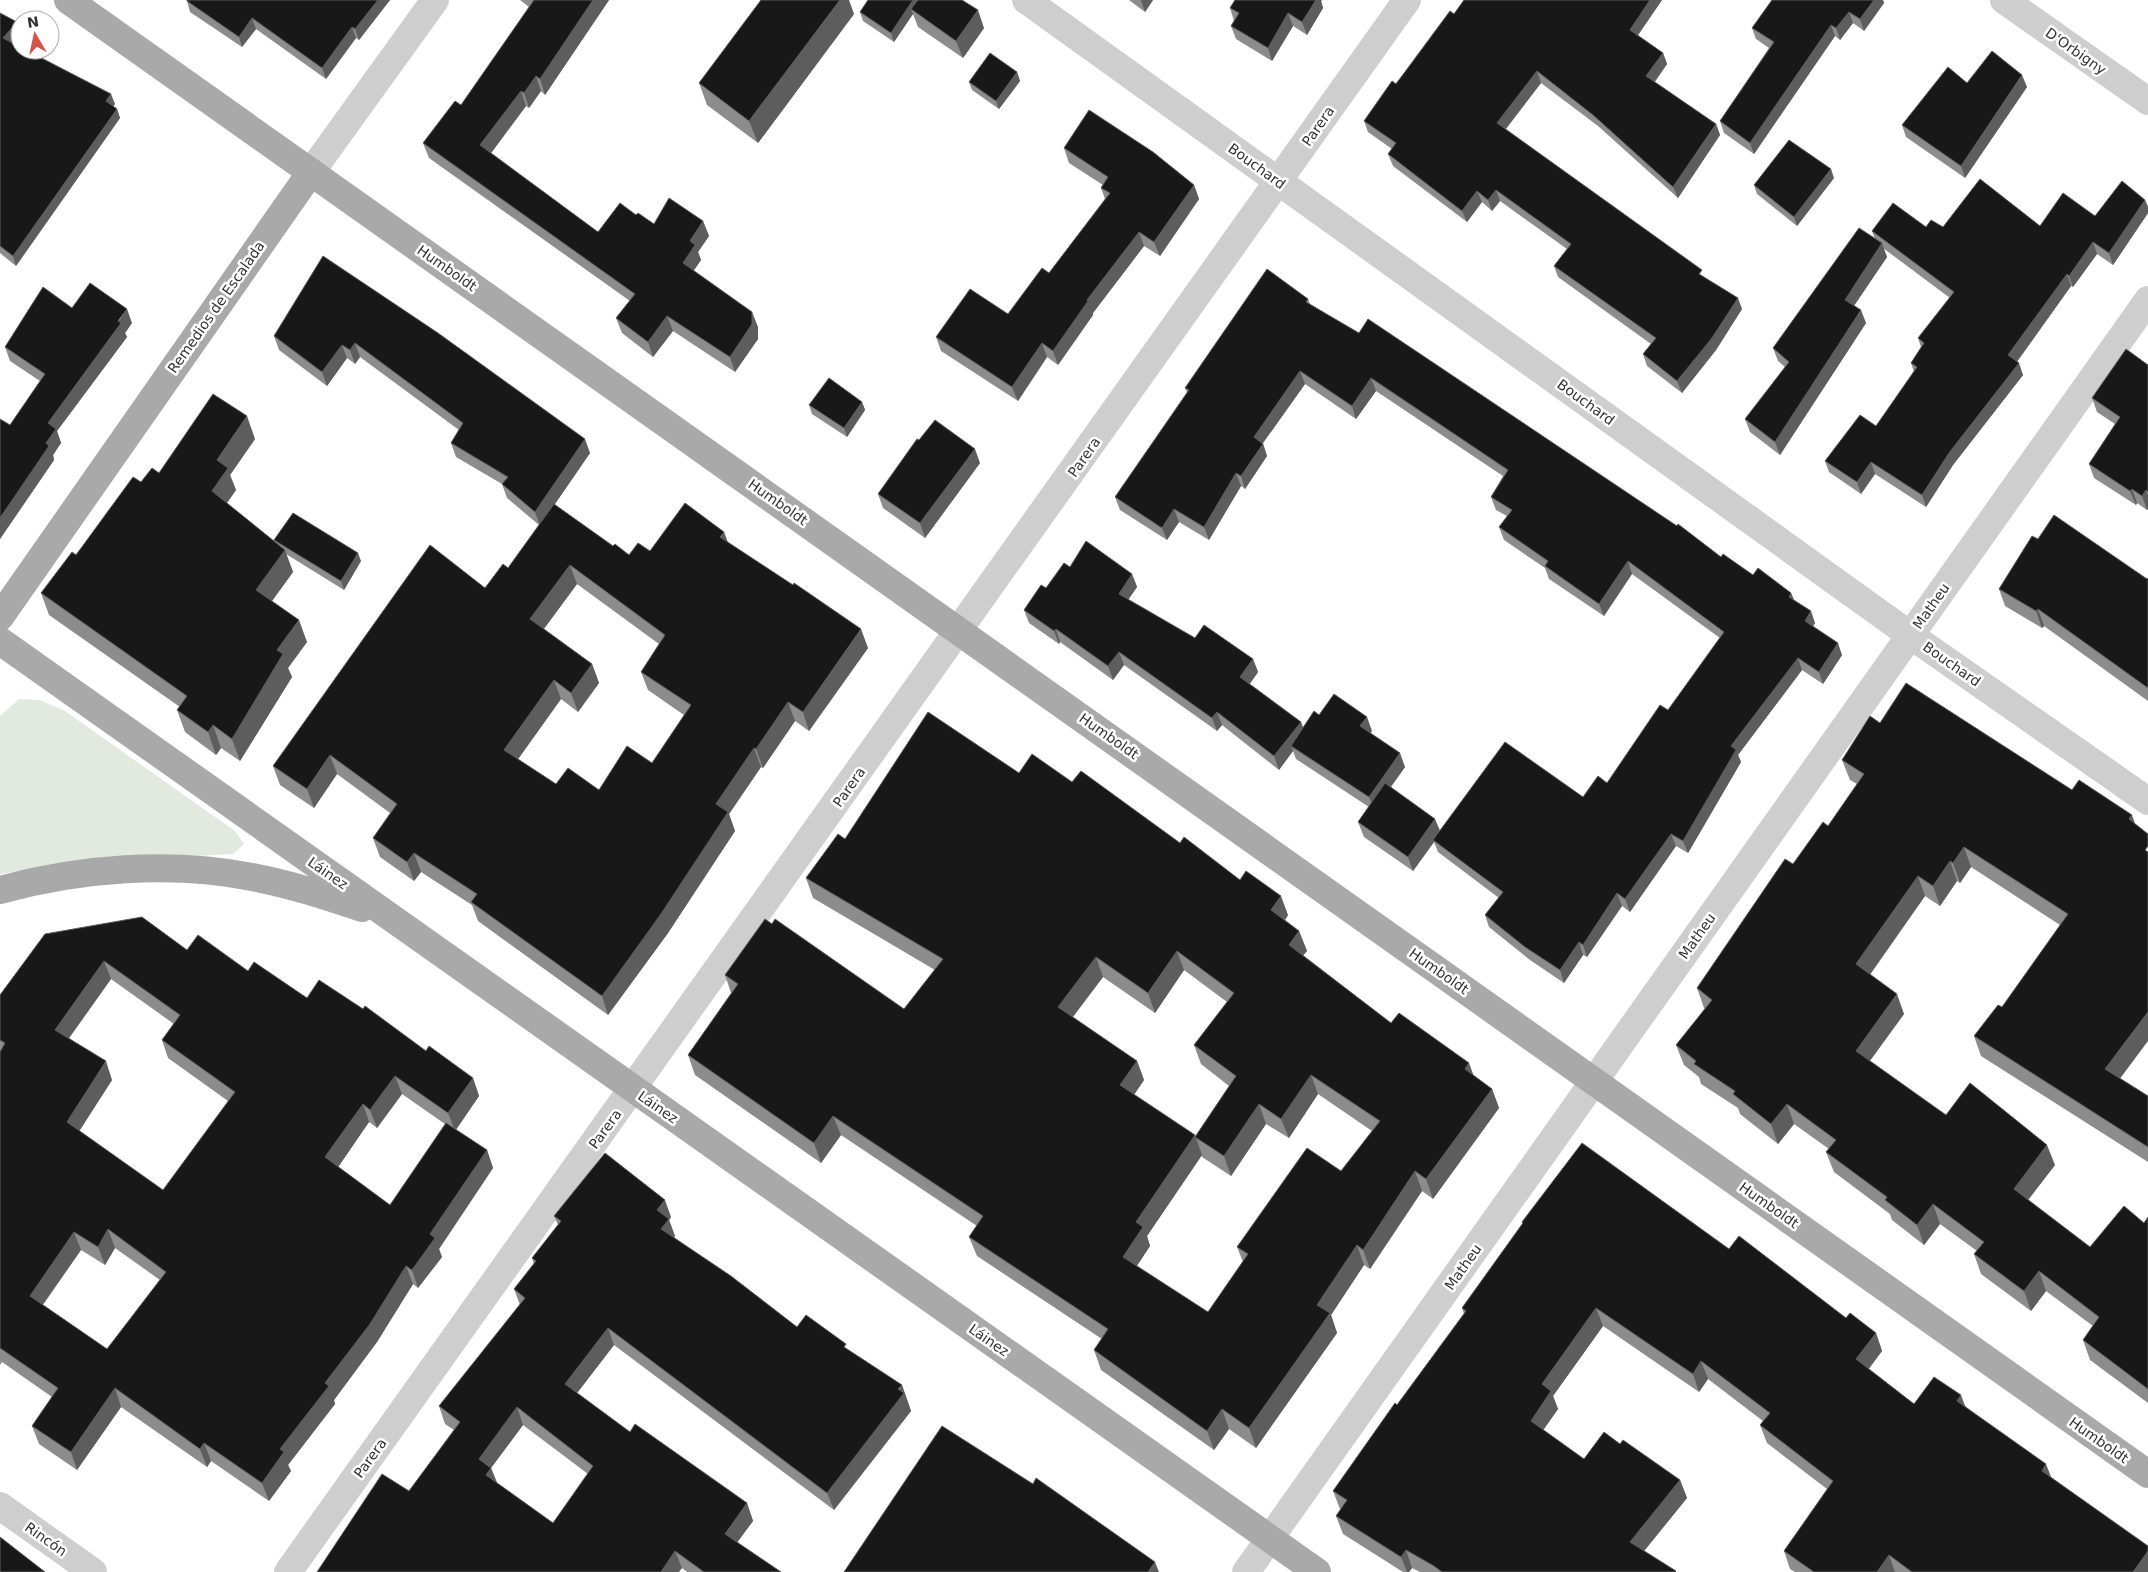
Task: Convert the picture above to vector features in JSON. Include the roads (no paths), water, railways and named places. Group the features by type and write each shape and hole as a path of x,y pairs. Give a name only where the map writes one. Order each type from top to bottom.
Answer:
{"main road":[{"name":"Humboldt","path":"68,0 2148,1474"},
{"name":"Remedios de Escalada","path":"0,617 311,172"},
{"name":"Láinez","path":"0,641 1317,1572"},
{"path":"0,890 65,876 134,870 191,869 252,877 318,893 391,918"}],"street":[{"name":"Remedios de Escalada","path":"311,172 435,0"},
{"name":"Bouchard","path":"1026,0 1910,635 2148,801"},
{"name":"Parera","path":"288,1572 634,1089 1408,0"},
{"name":"D'Orbigny","path":"2004,0 2148,102"},
{"name":"Matheu","path":"1246,1572 2148,300"},
{"name":"Rincón","path":"0,1506 93,1572"}]}
